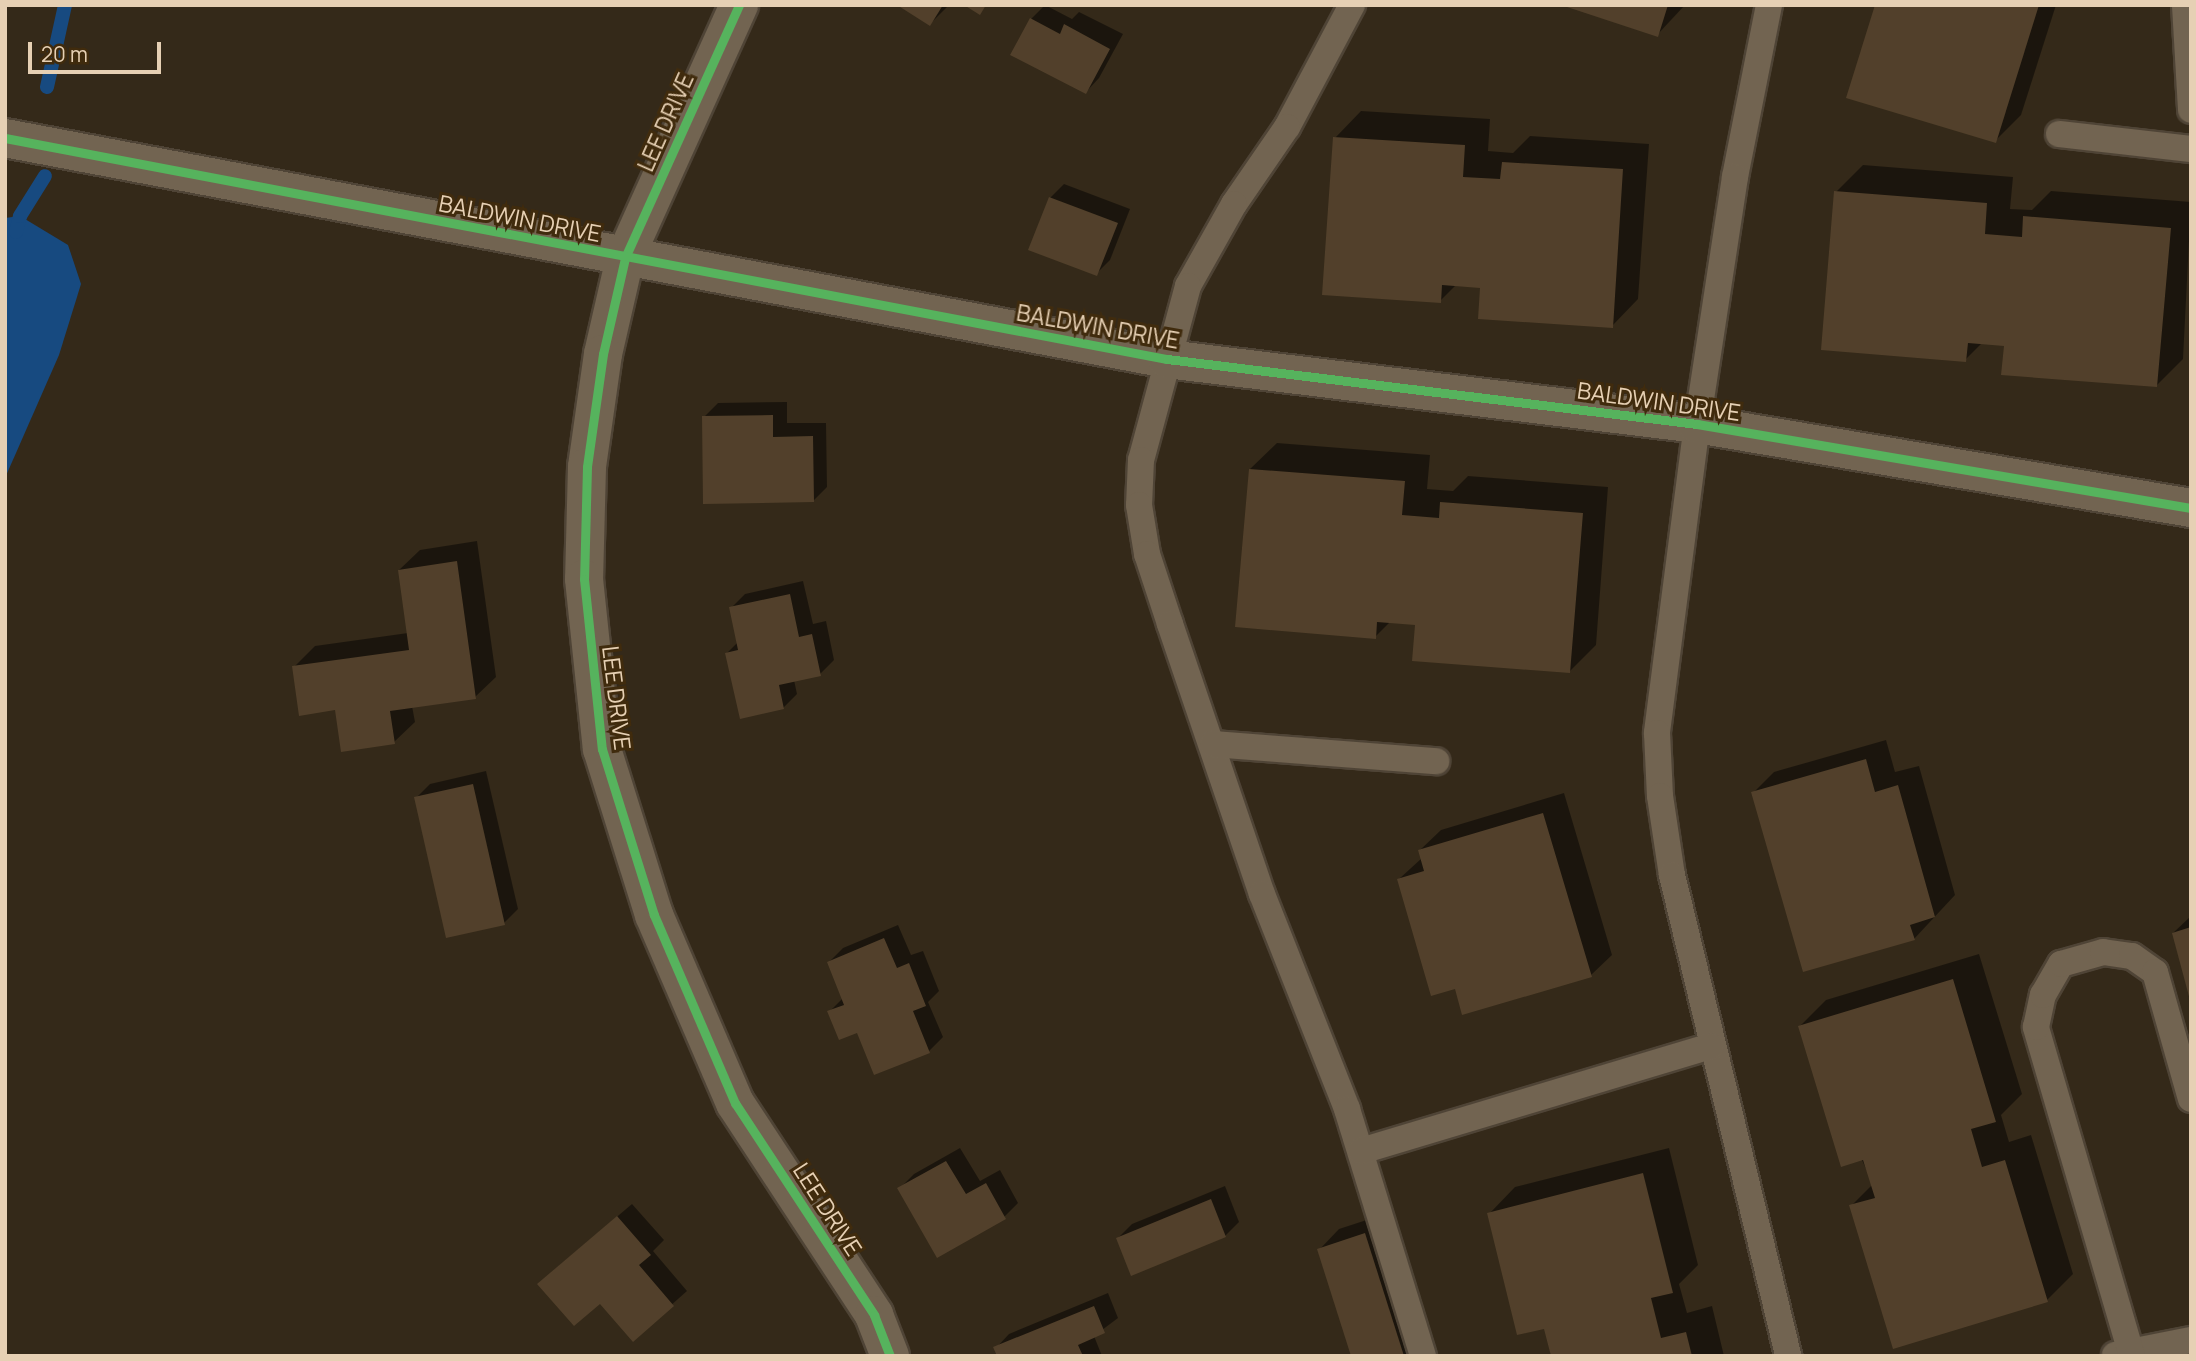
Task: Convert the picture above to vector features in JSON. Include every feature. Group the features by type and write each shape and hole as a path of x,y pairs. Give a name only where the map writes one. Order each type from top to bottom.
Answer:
{"street":[{"name":"LEE DRIVE","path":"739,5 625,258 603,354 587,467 584,579 602,749 654,915 735,1103 874,1315 890,1356"},
{"name":"BALDWIN DRIVE","path":"5,138 1167,359 1697,424 2191,508"}],"lane":[{"path":"1352,5 1287,127 1205,251 1188,286 1141,460 1139,505 1147,554 1262,894 1361,1151 1423,1356"},
{"path":"1769,5 1735,177 1697,424 1657,733 1660,796 1672,875 1711,1046 1788,1356"},
{"path":"2185,5 2191,110"},
{"path":"2059,134 2191,149"},
{"path":"1213,744 1436,761"},
{"path":"2191,1099 2155,972 2132,956 2103,952 2061,964 2043,995 2036,1027 2125,1354 2191,1340"},
{"path":"1361,1151 1711,1046"}],"water":[{"path":"20,216 68,245 81,284 59,355 5,478 5,218"}],"building":[{"path":"897,5 943,5 930,26"},
{"path":"964,5 986,5 980,15"},
{"path":"1561,5 1668,5 1658,37"},
{"path":"1875,5 2039,5 1996,143 1846,98"},
{"path":"1030,18 1060,34 1064,24 1110,49 1086,94 1010,55"},
{"path":"1333,137 1465,145 1463,177 1500,179 1502,162 1623,169 1613,328 1478,319 1480,288 1442,285 1441,303 1322,295"},
{"path":"1834,191 1987,203 1985,234 2022,237 2023,216 2171,228 2157,387 2001,375 2004,346 1968,343 1966,362 1821,350"},
{"path":"1049,197 1118,223 1097,276 1028,250"},
{"path":"773,415 773,437 813,436 814,502 703,504 702,416"},
{"path":"1249,469 1405,481 1402,515 1439,518 1440,502 1583,513 1570,673 1412,661 1415,625 1377,622 1376,639 1235,627"},
{"path":"457,561 476,699 390,711 395,744 341,752 335,710 299,716 292,666 409,650 398,570"},
{"path":"790,594 799,637 812,634 821,676 779,685 784,709 740,719 725,653 738,650 729,607"},
{"path":"1866,759 1875,792 1898,785 1935,917 1910,925 1915,940 1803,972 1751,792"},
{"path":"473,784 505,925 446,938 414,797"},
{"path":"1543,813 1592,977 1462,1015 1455,989 1431,996 1397,879 1424,871 1418,850"},
{"path":"2191,927 2191,999 2190,1000 2172,933"},
{"path":"884,938 897,968 909,963 926,1006 913,1011 930,1053 874,1075 857,1033 839,1040 827,1011 844,1005 827,962"},
{"path":"1953,979 1996,1122 1971,1129 1982,1167 2005,1160 2048,1302 1893,1349 1849,1205 1875,1198 1863,1160 1841,1167 1798,1026"},
{"path":"946,1161 966,1194 986,1183 1006,1219 937,1258 897,1188"},
{"path":"1643,1173 1673,1293 1651,1298 1661,1338 1686,1332 1692,1356 1551,1356 1544,1329 1517,1335 1487,1213"},
{"path":"1211,1199 1226,1237 1131,1276 1116,1238"},
{"path":"617,1216 651,1255 639,1265 674,1306 633,1342 600,1304 574,1326 537,1284"},
{"path":"1365,1233 1404,1356 1351,1356 1317,1249"},
{"path":"1094,1306 1105,1333 1078,1345 1083,1356 997,1356 993,1347"}],"waterway":[{"path":"47,87 65,5"},
{"path":"16,232 20,216 45,176"}],"cycle path":[{"path":"739,5 625,258 603,354 587,467 584,579 602,749 654,915 735,1103 874,1315 890,1356"},
{"path":"5,138 1167,359 1697,424 2191,508"}]}
